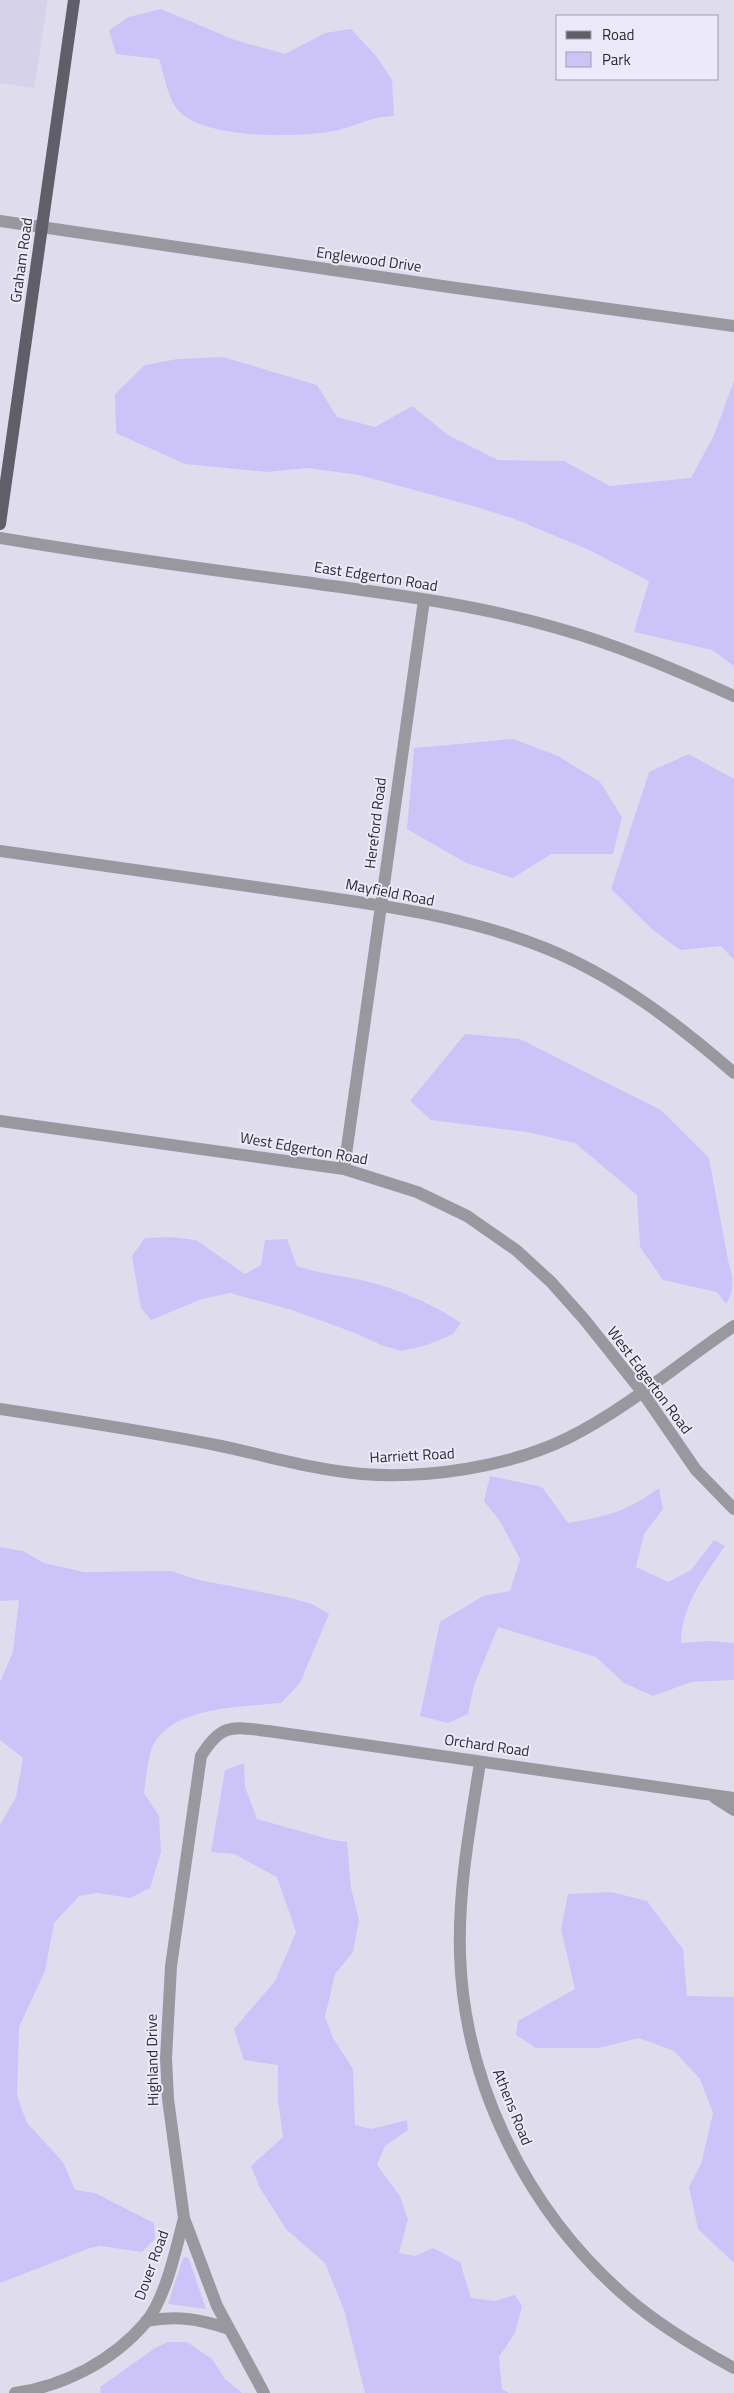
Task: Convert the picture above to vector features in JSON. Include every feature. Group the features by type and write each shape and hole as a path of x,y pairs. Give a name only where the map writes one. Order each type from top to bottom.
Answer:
{"main road":[{"name":"Graham Road","path":"0,524 74,0"}],"street":[{"name":"Englewood Drive","path":"0,221 449,287 734,326"},
{"name":"East Edgerton Road","path":"0,538 104,556 480,609 566,630 659,663 734,696"},
{"name":"Hereford Road","path":"344,1169 382,905 387,847 424,600"},
{"name":"Mayfield Road","path":"0,851 382,905 484,928 548,949 647,1004 734,1073"},
{"name":"West Edgerton Road","path":"0,1121 344,1169 417,1192 467,1216 516,1250 551,1282 584,1319 643,1393 696,1470 734,1509"},
{"name":"Harriett Road","path":"0,1409 191,1441 335,1471 388,1475 428,1473 469,1468 539,1449 567,1438 643,1393 734,1326"},
{"name":"Orchard Road","path":"235,1727 418,1752 480,1763 635,1782 710,1796 734,1798"},
{"name":"Highland Drive","path":"235,1727 217,1734 202,1756 171,1966 168,2005 167,2075 172,2132 184,2218 206,2279 229,2329 264,2393"},
{"name":"Athens Road","path":"480,1763 463,1876 460,1956 464,1997 475,2052 488,2094 505,2137 537,2195 584,2256 624,2295 648,2314 684,2340 734,2368"},
{"path":"710,1796 734,1810"},
{"name":"Dover Road","path":"15,2393 47,2386 78,2374 113,2351 146,2321 165,2280 184,2218"},
{"name":"Dover Road","path":"146,2321 167,2317 181,2317 229,2329"}],"shaded area":[{"path":"0,0 48,0 34,88 0,83"}],"green space":[{"path":"161,9 235,40 285,54 325,33 351,29 377,57 392,80 394,116 371,119 339,130 302,135 252,134 205,126 187,117 175,106 159,59 116,54 109,30 129,17"},
{"path":"223,357 317,385 337,417 375,427 412,406 448,435 498,460 564,461 610,486 691,478 714,435 734,381 734,666 712,650 634,632 649,581 589,550 512,518 359,475 307,468 267,472 185,464 116,433 115,394 145,365 177,359"},
{"path":"513,739 558,756 600,782 622,817 613,854 551,854 513,878 466,863 407,829 414,748"},
{"path":"689,754 734,779 734,960 721,946 680,950 653,930 611,889 649,772"},
{"path":"465,1034 520,1039 661,1110 709,1158 732,1276 731,1295 726,1304 717,1292 663,1280 640,1247 637,1195 575,1143 527,1132 431,1120 410,1101"},
{"path":"170,1237 196,1240 245,1274 261,1265 265,1240 287,1239 297,1266 389,1288 427,1304 461,1323 453,1334 427,1345 401,1351 292,1310 230,1293 202,1299 151,1320 141,1308 132,1256 145,1238"},
{"path":"490,1476 542,1487 568,1523 616,1512 636,1503 659,1488 663,1509 644,1534 636,1567 668,1582 691,1570 714,1540 725,1546 702,1580 690,1604 682,1629 681,1643 709,1641 734,1643 734,1680 691,1682 653,1696 624,1683 596,1657 498,1627 474,1685 468,1714 448,1723 420,1716 440,1622 483,1596 510,1591 520,1559 500,1521 484,1501"},
{"path":"0,1547 23,1551 44,1563 84,1572 171,1571 199,1580 287,1597 312,1604 329,1614 300,1683 281,1703 227,1708 188,1717 172,1725 159,1736 151,1751 144,1793 159,1816 161,1852 150,1888 130,1898 97,1893 79,1896 54,1923 45,1971 19,2027 17,2096 27,2123 63,2162 75,2190 95,2193 154,2223 155,2239 142,2252 100,2246 90,2248 0,2283 0,1825 16,1797 23,1758 0,1740 0,1682 13,1652 19,1600 0,1601"},
{"path":"244,1763 245,1787 257,1819 332,1840 347,1842 351,1888 359,1920 353,1952 335,1974 325,2017 333,2038 353,2069 355,2125 371,2129 407,2120 408,2130 385,2146 377,2165 400,2196 408,2219 399,2253 415,2256 433,2248 460,2262 471,2298 495,2301 515,2295 522,2306 515,2333 499,2357 502,2389 509,2393 365,2393 344,2310 325,2263 286,2229 260,2188 251,2166 283,2137 278,2100 278,2065 244,2060 234,2029 275,1981 296,1932 277,1877 234,1854 211,1852 225,1770"},
{"path":"611,1892 647,1901 683,1949 687,1996 734,1997 734,2263 698,2229 689,2187 701,2164 713,2113 700,2079 674,2051 639,2038 599,2048 536,2048 516,2035 518,2021 575,1989 561,1929 568,1894"},
{"path":"183,2258 189,2259 206,2309 168,2304"},
{"path":"168,2342 187,2342 212,2359 225,2379 242,2393 101,2393 100,2387 155,2348"}]}
